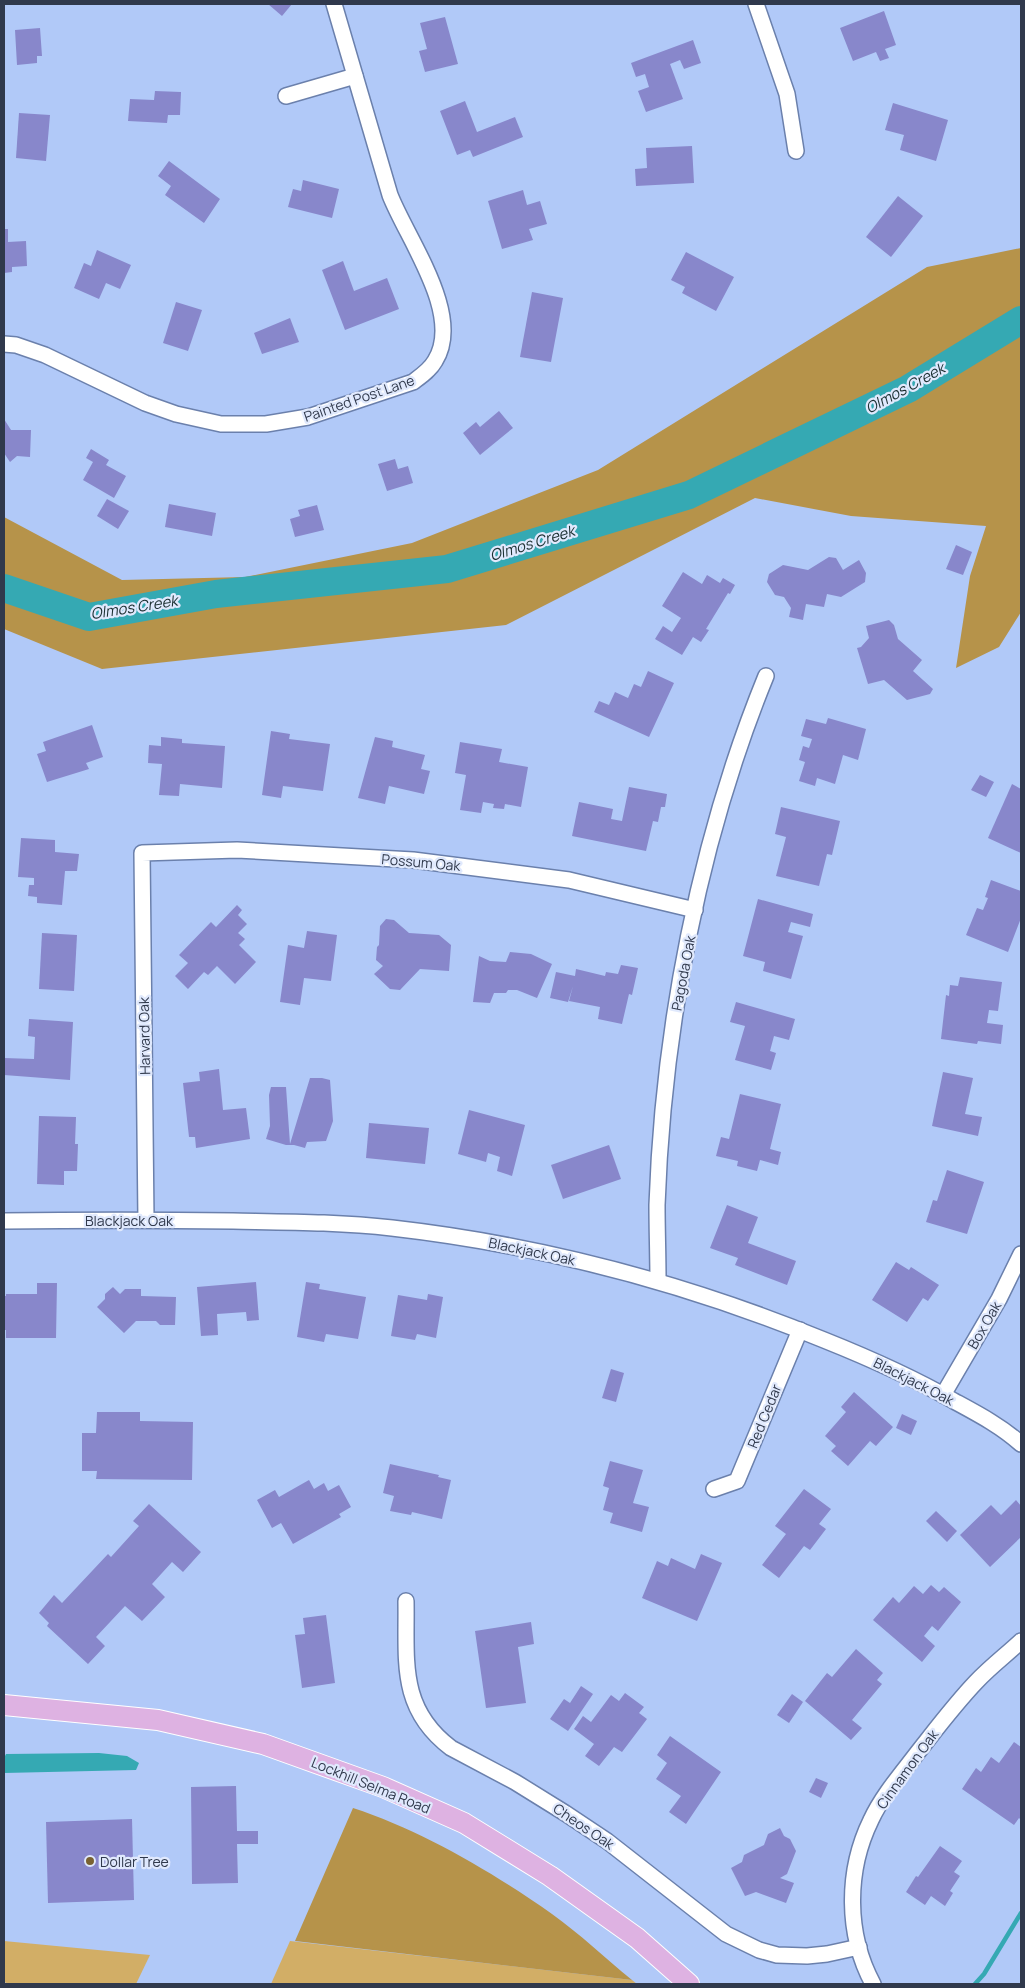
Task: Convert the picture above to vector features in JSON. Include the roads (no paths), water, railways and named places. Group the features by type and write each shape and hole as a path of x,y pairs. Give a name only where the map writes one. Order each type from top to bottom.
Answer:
{"main road":[{"name":"Lockhill Selma Road","path":"4,1705 158,1720 263,1744 383,1787 464,1823 550,1876 637,1938 689,1984"}],"street":[{"name":"Painted Post Lane","path":"4,344 16,345 45,355 145,403 176,414 228,424 266,424 308,417 413,382 425,373 436,361 441,346 443,331 441,310 433,282 398,216 390,195 334,4"},
{"path":"756,4 787,94 796,151"},
{"path":"286,96 355,76"},
{"name":"Pagoda Oak","path":"658,1281 658,1205 664,1102 674,1023 695,910 723,800 750,714 766,676"},
{"name":"Possum Oak","path":"142,853 237,850 413,860 569,880 695,910"},
{"name":"Harvard Oak","path":"142,853 146,1220"},
{"name":"Blackjack Oak","path":"4,1221 323,1222 391,1228 540,1251 658,1281 726,1302 800,1330 881,1363 990,1420 1021,1444"},
{"name":"Box Oak","path":"943,1395 999,1299 1021,1254"},
{"name":"Red Cedar","path":"714,1489 737,1481 800,1330"},
{"name":"Cheos Oak","path":"406,1601 407,1674 409,1688 426,1724 441,1741 515,1782 599,1835 726,1934 759,1950 777,1955 820,1955 858,1948"},
{"name":"Cinnamon Oak","path":"874,1984 858,1948 852,1906 854,1878 860,1844 886,1794 946,1716 982,1676 1021,1641"}],"waterway":[{"name":"Olmos Creek","path":"4,588 89,617 216,594 447,569 689,495 908,389 1021,320"},
{"path":"975,1984 984,1974 1021,1913"}],"place":[{"name":"Dollar Tree","path":"90,1861"}]}
